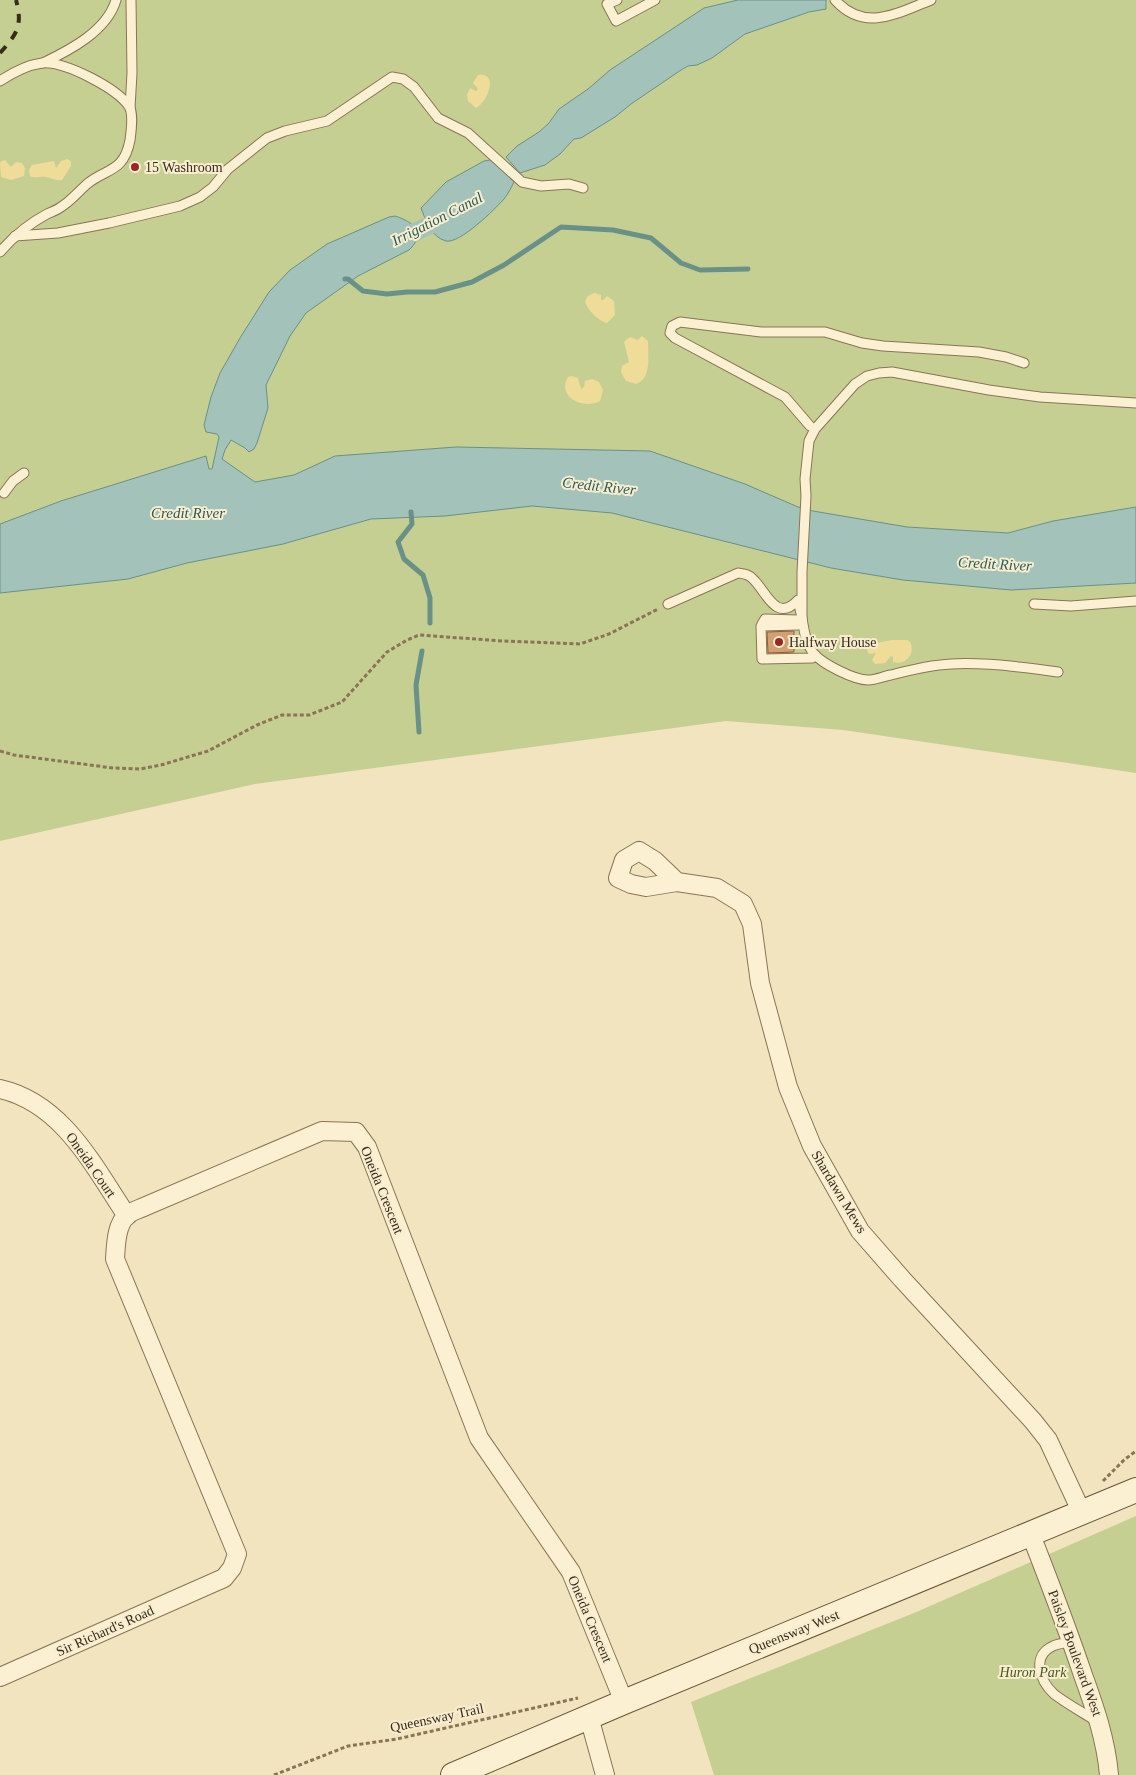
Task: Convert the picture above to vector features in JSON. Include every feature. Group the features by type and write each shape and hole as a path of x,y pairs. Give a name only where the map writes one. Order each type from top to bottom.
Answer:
{"street":[{"name":"Shardawn Mews","path":"677,882 718,888 742,904 752,924 760,982 788,1087 812,1146 860,1230 1048,1440 1082,1514"},
{"name":"Oneida Court","path":"0,1089 14,1092 40,1106 62,1124 76,1141 127,1216"},
{"name":"Oneida Crescent","path":"127,1216 146,1206 322,1131 356,1132 368,1147 479,1438 571,1572 624,1702"},
{"name":"Sir Richard's Road","path":"0,1677 224,1578 232,1568 237,1554 116,1259 116,1242 120,1226 127,1216"},
{"name":"Queensway West","path":"453,1775 585,1707 624,1702 1082,1514 1136,1490"},
{"name":"Paisley Boulevard West","path":"1030,1535 1072,1642 1100,1724 1108,1759 1109,1775"},
{"path":"585,1707 606,1775"}],"lane":[{"path":"0,81 8,75 60,55 96,29 109,14 116,0"},
{"path":"0,252 15,236 46,214 71,200 87,184 116,167 128,148 132,73 131,0"},
{"path":"617,0 607,4 616,20 655,0"},
{"path":"835,0 842,8 857,16 872,19 886,17 931,0"},
{"path":"42,63 58,65 78,72 114,91 130,108"},
{"path":"15,236 58,234 180,206 200,197 213,187 228,169 267,138 286,131 327,121 392,77 403,79 414,87 438,118 468,133 499,159 517,178 529,184 541,186 569,184 583,188"},
{"path":"810,426 785,397 675,338 670,333 672,326 680,322 761,332 825,332 862,343 979,352 1024,362"},
{"path":"802,618 805,479 809,441 815,430 846,393 867,376 892,372 989,390 1040,397 1136,403"},
{"path":"4,493 13,481 24,473"},
{"path":"668,604 738,573 747,574 753,578 768,600 775,606 785,609 793,606 798,600 806,639 814,655 850,676 869,680 917,669 951,664 1002,666 1058,672"},
{"path":"1034,604 1072,606 1136,601"},
{"path":"762,624 765,618 797,620 798,624 761,626 762,659 812,658 814,655"},
{"path":"1072,1642 1053,1646 1045,1651 1039,1665 1041,1676 1046,1686 1054,1694 1100,1724"}],"path":[{"path":"0,751 14,755 113,768 140,769 161,765 208,751 257,725 282,716 309,715 342,702 387,652 418,635 580,644 609,634 668,604"},
{"path":"1100,1484 1136,1451"},
{"name":"Queensway Trail","path":"274,1775 348,1746 585,1707"}],"green space":[{"path":"0,0 1136,0 1136,773 843,730 726,721 255,784 0,841"},
{"name":"Huron Park","path":"1136,1516 1136,1775 714,1775 691,1702 914,1613"}],"sand":[{"path":"478,75 485,75 489,78 490,83 487,95 476,108 468,101 467,95 470,88 476,91 478,89 473,83"},
{"path":"67,159 71,161 71,166 62,180 30,176 29,170 32,165 54,161 56,168 61,161"},
{"path":"5,160 11,167 16,162 22,163 25,168 24,176 11,180 1,177 0,162"},
{"path":"594,293 601,295 601,300 607,296 614,301 615,315 607,323 594,315 586,304 585,301 588,296"},
{"path":"642,336 648,341 647,372 645,377 636,384 626,381 621,372 622,366 629,362 624,342 631,337 637,340"},
{"path":"568,377 578,378 581,389 584,387 585,381 592,379 599,382 603,390 600,401 587,404 580,403 569,396 565,384"},
{"path":"892,640 907,640 910,642 912,650 909,658 898,663 893,662 893,657 891,656 885,663 875,664 872,660 876,653 869,654 867,650 869,647"}],"water":[{"path":"738,0 826,0 826,9 809,12 745,34 712,58 681,70 615,117 581,138 574,139 560,154 545,165 520,173 506,157 517,146 549,123 559,109 588,89 610,70 704,8"},
{"path":"490,160 495,162 514,182 504,199 477,225 460,237 446,241 436,236 430,228 421,208 446,182 484,161"},
{"name":"Credit River","path":"395,216 408,221 416,229 417,238 414,244 409,250 358,276 306,313 290,336 266,385 268,408 254,449 249,452 231,440 225,450 222,459 255,482 294,475 335,456 456,447 650,451 745,484 798,507 907,527 1008,533 1053,521 1136,507 1136,583 1011,590 903,580 831,568 612,513 532,506 445,516 371,519 283,544 187,563 128,579 0,593 0,524 61,501 206,456 209,469 212,469 219,437 217,434 206,432 204,425 211,397 220,373 269,292 290,270 327,244"}],"building":[{"name":"Halfway House","path":"794,631 794,652 768,653 767,632"}],"waterway":[{"name":"Irrigation Canal","path":"397,241 450,215"},
{"path":"345,279 348,279 363,291 387,294 435,292 472,282 504,265 561,227 613,230 651,238 681,263 700,270 748,269"},
{"path":"411,512 412,524 398,542 404,559 423,575 430,598 430,623"},
{"path":"419,732 416,685 422,651"}],"railway":[{"path":"0,53 17,29 19,17 16,0"}],"place":[{"name":"15 Washroom","path":"135,167"},
{"name":"Halfway House","path":"779,642"}]}
